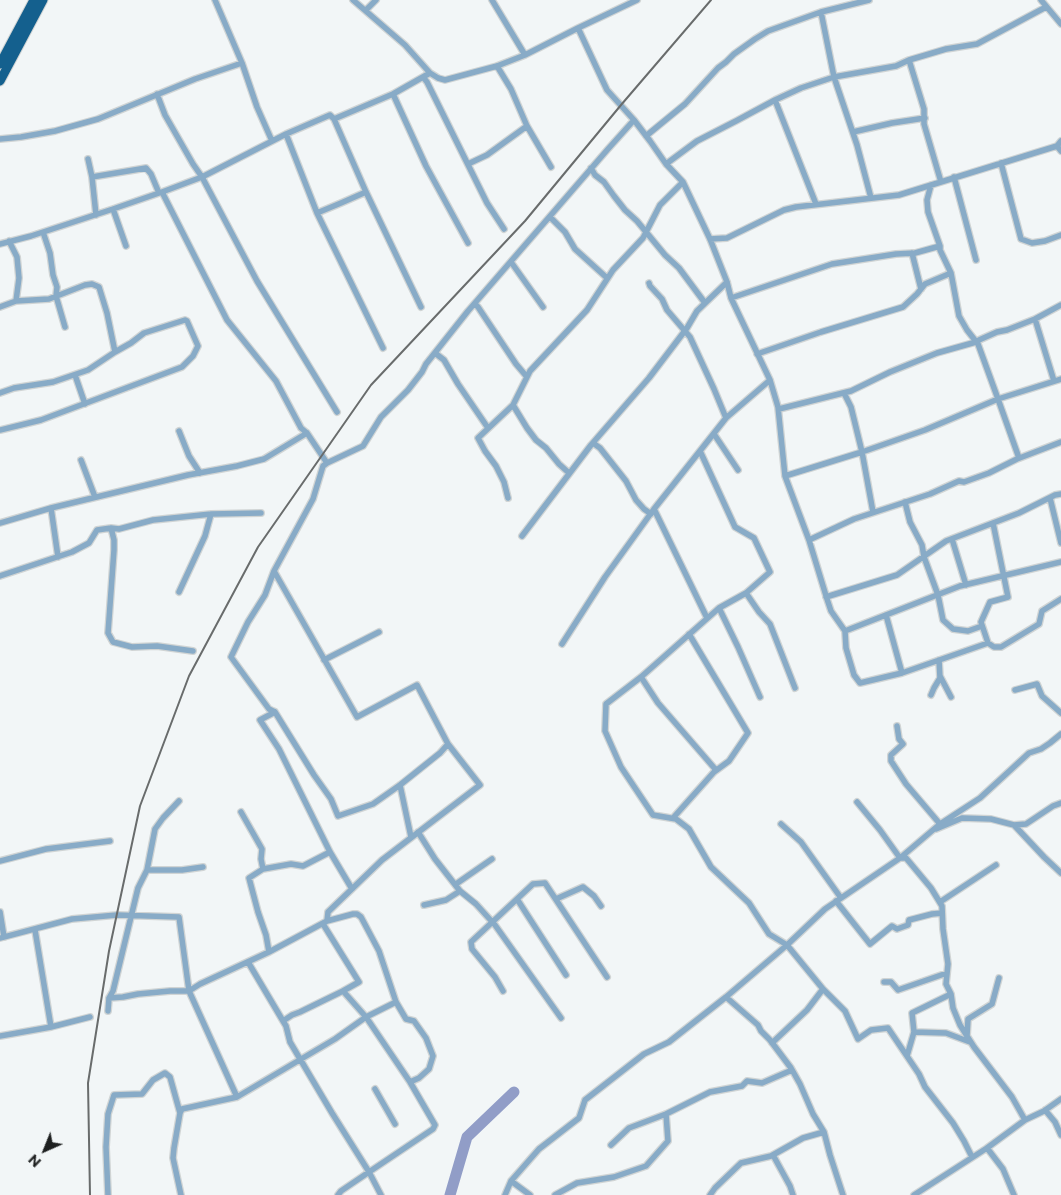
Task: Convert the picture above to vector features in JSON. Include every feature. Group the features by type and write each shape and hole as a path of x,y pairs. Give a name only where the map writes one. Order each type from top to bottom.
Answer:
{"highway":[{"path":"0,64 34,0"},
{"path":"0,80 43,0"}],"street":[{"path":"215,0 272,141"},
{"path":"353,0 405,45 430,73 445,80 497,66 525,55 637,0"},
{"path":"366,10 376,0"},
{"path":"492,0 525,55"},
{"path":"646,136 685,104 718,68 734,54 768,31 821,12 869,0"},
{"path":"1041,0 1061,24"},
{"path":"666,164 697,141 801,88 834,77 896,66 946,49 976,44 1046,7"},
{"path":"821,12 834,77 853,132 871,198"},
{"path":"578,28 608,90 634,120 666,164 683,182 710,239 727,282 731,298 770,380 779,409 785,476 809,540 831,611 845,631 846,648 854,675 860,683 902,673 988,643"},
{"path":"909,60 924,109 924,124 941,182"},
{"path":"0,139 35,135 98,119 157,94 242,63"},
{"path":"497,66 511,89 527,126 551,167"},
{"path":"334,119 394,94 430,73"},
{"path":"423,77 487,203 504,229"},
{"path":"157,94 165,115 202,177 257,281 338,412"},
{"path":"394,94 426,166 468,243"},
{"path":"775,100 816,204"},
{"path":"0,244 113,210 202,177 286,134 330,115 334,119 366,192 421,307"},
{"path":"853,132 925,118"},
{"path":"448,744 440,753 400,785 373,804 338,816 331,799 275,712 269,709 231,657 248,622 265,595 274,571 313,498 323,466 363,446 381,418 408,390 434,353 634,120"},
{"path":"468,164 487,155 527,126"},
{"path":"286,134 317,213 383,348"},
{"path":"710,239 727,238 784,210 816,204 899,195 1060,146"},
{"path":"88,159 96,215"},
{"path":"1001,163 1021,239 1032,243 1045,241 1061,235"},
{"path":"92,178 146,168 151,174 228,320 276,381 301,428 307,433 327,463"},
{"path":"591,168 665,256 679,268 705,303"},
{"path":"954,177 976,260"},
{"path":"508,498 504,482 496,466 478,438 513,405 530,371 587,310 613,270 643,238 660,205 683,182"},
{"path":"931,185 927,200 928,212 940,250 951,273 959,316 966,330 976,342 1019,458"},
{"path":"317,213 366,192"},
{"path":"113,210 126,246"},
{"path":"550,217 565,232 574,250 607,278"},
{"path":"43,232 50,253 57,287 56,296 65,328"},
{"path":"9,241 17,258 16,301"},
{"path":"731,298 832,264 912,253 940,246"},
{"path":"912,253 920,289"},
{"path":"511,262 543,307"},
{"path":"758,354 821,332 903,307 925,284 951,273"},
{"path":"522,536 593,443 649,378 697,311 727,282"},
{"path":"649,283 662,299 667,310 690,337 726,418"},
{"path":"0,307 16,301 49,299 92,284 99,287 107,312 115,352"},
{"path":"475,304 527,377"},
{"path":"779,409 844,393 937,353 976,342 997,332 1035,319 1061,305"},
{"path":"785,476 925,430 998,399 1058,380 1035,319"},
{"path":"0,393 14,388 53,382 88,370 144,333 186,320 198,346 193,356 182,367 41,420 0,430"},
{"path":"434,353 444,360 488,428"},
{"path":"75,374 84,404"},
{"path":"562,644 605,577 652,512 726,418 770,380"},
{"path":"844,393 851,407 862,452 873,512"},
{"path":"513,405 536,440 546,448 569,474"},
{"path":"179,431 189,456 200,473"},
{"path":"0,523 95,497 264,459 307,433"},
{"path":"714,434 738,470"},
{"path":"809,540 854,519 930,494 960,481 964,482 989,473 1019,458 1061,442"},
{"path":"593,443 600,448 626,481 640,505 652,512 707,618"},
{"path":"700,451 735,527 754,538 770,572 746,593 718,608 641,677 606,704 605,732 621,767 653,815 676,819 689,829 711,867 749,903 769,934 786,945 822,989 845,1011 858,1039 871,1030 888,1028 919,1074 925,1087 953,1123 972,1157"},
{"path":"81,460 95,497"},
{"path":"826,597 896,575 946,541 1019,513 1061,494"},
{"path":"1050,498 1061,544"},
{"path":"905,502 910,522 922,545 924,557 938,595 943,620 954,629 968,631 982,626"},
{"path":"51,508 58,557"},
{"path":"0,576 72,552 89,542 97,530 119,529 153,520 210,514 261,513"},
{"path":"178,592 205,536 210,514"},
{"path":"993,523 1008,597 990,602 981,622 988,643 994,647 1001,646 1039,624 1042,611 1061,599"},
{"path":"111,528 114,550 108,633 113,642 132,647 157,646 193,651"},
{"path":"952,539 966,585"},
{"path":"845,631 966,585 1061,562"},
{"path":"274,571 357,717 417,685 448,744 480,785 382,860 328,912 325,922 359,982 283,1021"},
{"path":"746,593 770,624 795,688"},
{"path":"718,608 760,697"},
{"path":"886,615 902,673"},
{"path":"324,660 379,632"},
{"path":"673,818 716,770 729,761 748,733 689,634"},
{"path":"931,695 940,676 940,660"},
{"path":"940,676 952,698"},
{"path":"641,677 658,703 716,770"},
{"path":"1015,690 1037,684 1042,696 1061,713"},
{"path":"275,712 260,720 279,750 330,852 352,889"},
{"path":"898,726 899,739 903,744 891,755 891,761 906,784 940,824"},
{"path":"505,1195 512,1181 539,1149 579,1118 585,1100 644,1054 669,1042 726,997 825,909 900,858 940,824 980,798 1029,753 1045,746 1061,734"},
{"path":"400,785 411,838"},
{"path":"108,1011 109,998 113,990 138,888 147,870 155,829 179,801"},
{"path":"857,802 900,858"},
{"path":"932,831 962,818 992,818 1014,825 1026,824 1053,806 1061,803"},
{"path":"241,812 262,849 263,869"},
{"path":"781,824 801,842 870,944 892,926 897,929 908,925 910,920 942,913"},
{"path":"1014,825 1061,873"},
{"path":"418,832 435,859 460,891 476,904 492,922 561,1018"},
{"path":"0,861 46,849 110,841"},
{"path":"269,952 266,935 249,878 263,869 291,864 303,866 330,852"},
{"path":"900,858 906,858 932,888 942,906 948,964 946,984 951,994 953,1008 960,1025 969,1040 1012,1096 1025,1120"},
{"path":"456,884 492,860"},
{"path":"940,902 996,865"},
{"path":"147,870 182,870 203,866"},
{"path":"503,991 496,977 472,949 471,942 533,884 545,883 608,977"},
{"path":"556,899 583,887 594,896 601,906"},
{"path":"424,905 446,900 460,891"},
{"path":"517,899 566,975"},
{"path":"0,912 2,937 72,919 117,915 180,917 189,991 237,1097"},
{"path":"109,998 170,991 189,991 325,922 358,914 378,951 396,1002 406,1019 414,1021 426,1038 432,1056 429,1069 419,1078 410,1082"},
{"path":"35,930 51,1027"},
{"path":"248,962 286,1026 290,1042 381,1195"},
{"path":"884,982 891,982 898,990 947,972"},
{"path":"969,1040 968,1019 992,1004 999,978"},
{"path":"772,1042 807,1010 822,989"},
{"path":"338,1195 341,1191 433,1129 435,1125 410,1082 366,1017 343,991"},
{"path":"907,1056 914,1032 912,1013 951,994"},
{"path":"726,997 758,1025 792,1070 813,1114 824,1132 843,1195"},
{"path":"180,1113 182,1109 237,1097 335,1039 366,1017 396,1002"},
{"path":"0,1036 51,1027 90,1017"},
{"path":"914,1032 946,1033 969,1040"},
{"path":"612,1145 629,1128 666,1114 710,1092 742,1086 747,1081 762,1084 792,1070"},
{"path":"108,1195 106,1147 108,1114 114,1095 142,1094 153,1080 165,1072 170,1077 180,1113 173,1158 181,1195"},
{"path":"375,1089 395,1124"},
{"path":"914,1195 925,1192 1025,1120 1061,1099"},
{"path":"1045,1110 1055,1122 1061,1135"},
{"path":"555,1195 577,1183 614,1177 646,1166 668,1141 666,1114"},
{"path":"710,1195 741,1163 773,1155 803,1138 824,1132"},
{"path":"987,1148 1003,1169 1014,1195"},
{"path":"773,1155 793,1195"},
{"path":"512,1181 530,1195"}],"waterway":[{"path":"450,1195 467,1137 514,1092"}],"railway":[{"path":"90,1195 88,1083 109,951 140,806 189,676 258,547 371,385 525,221 711,0"}]}
